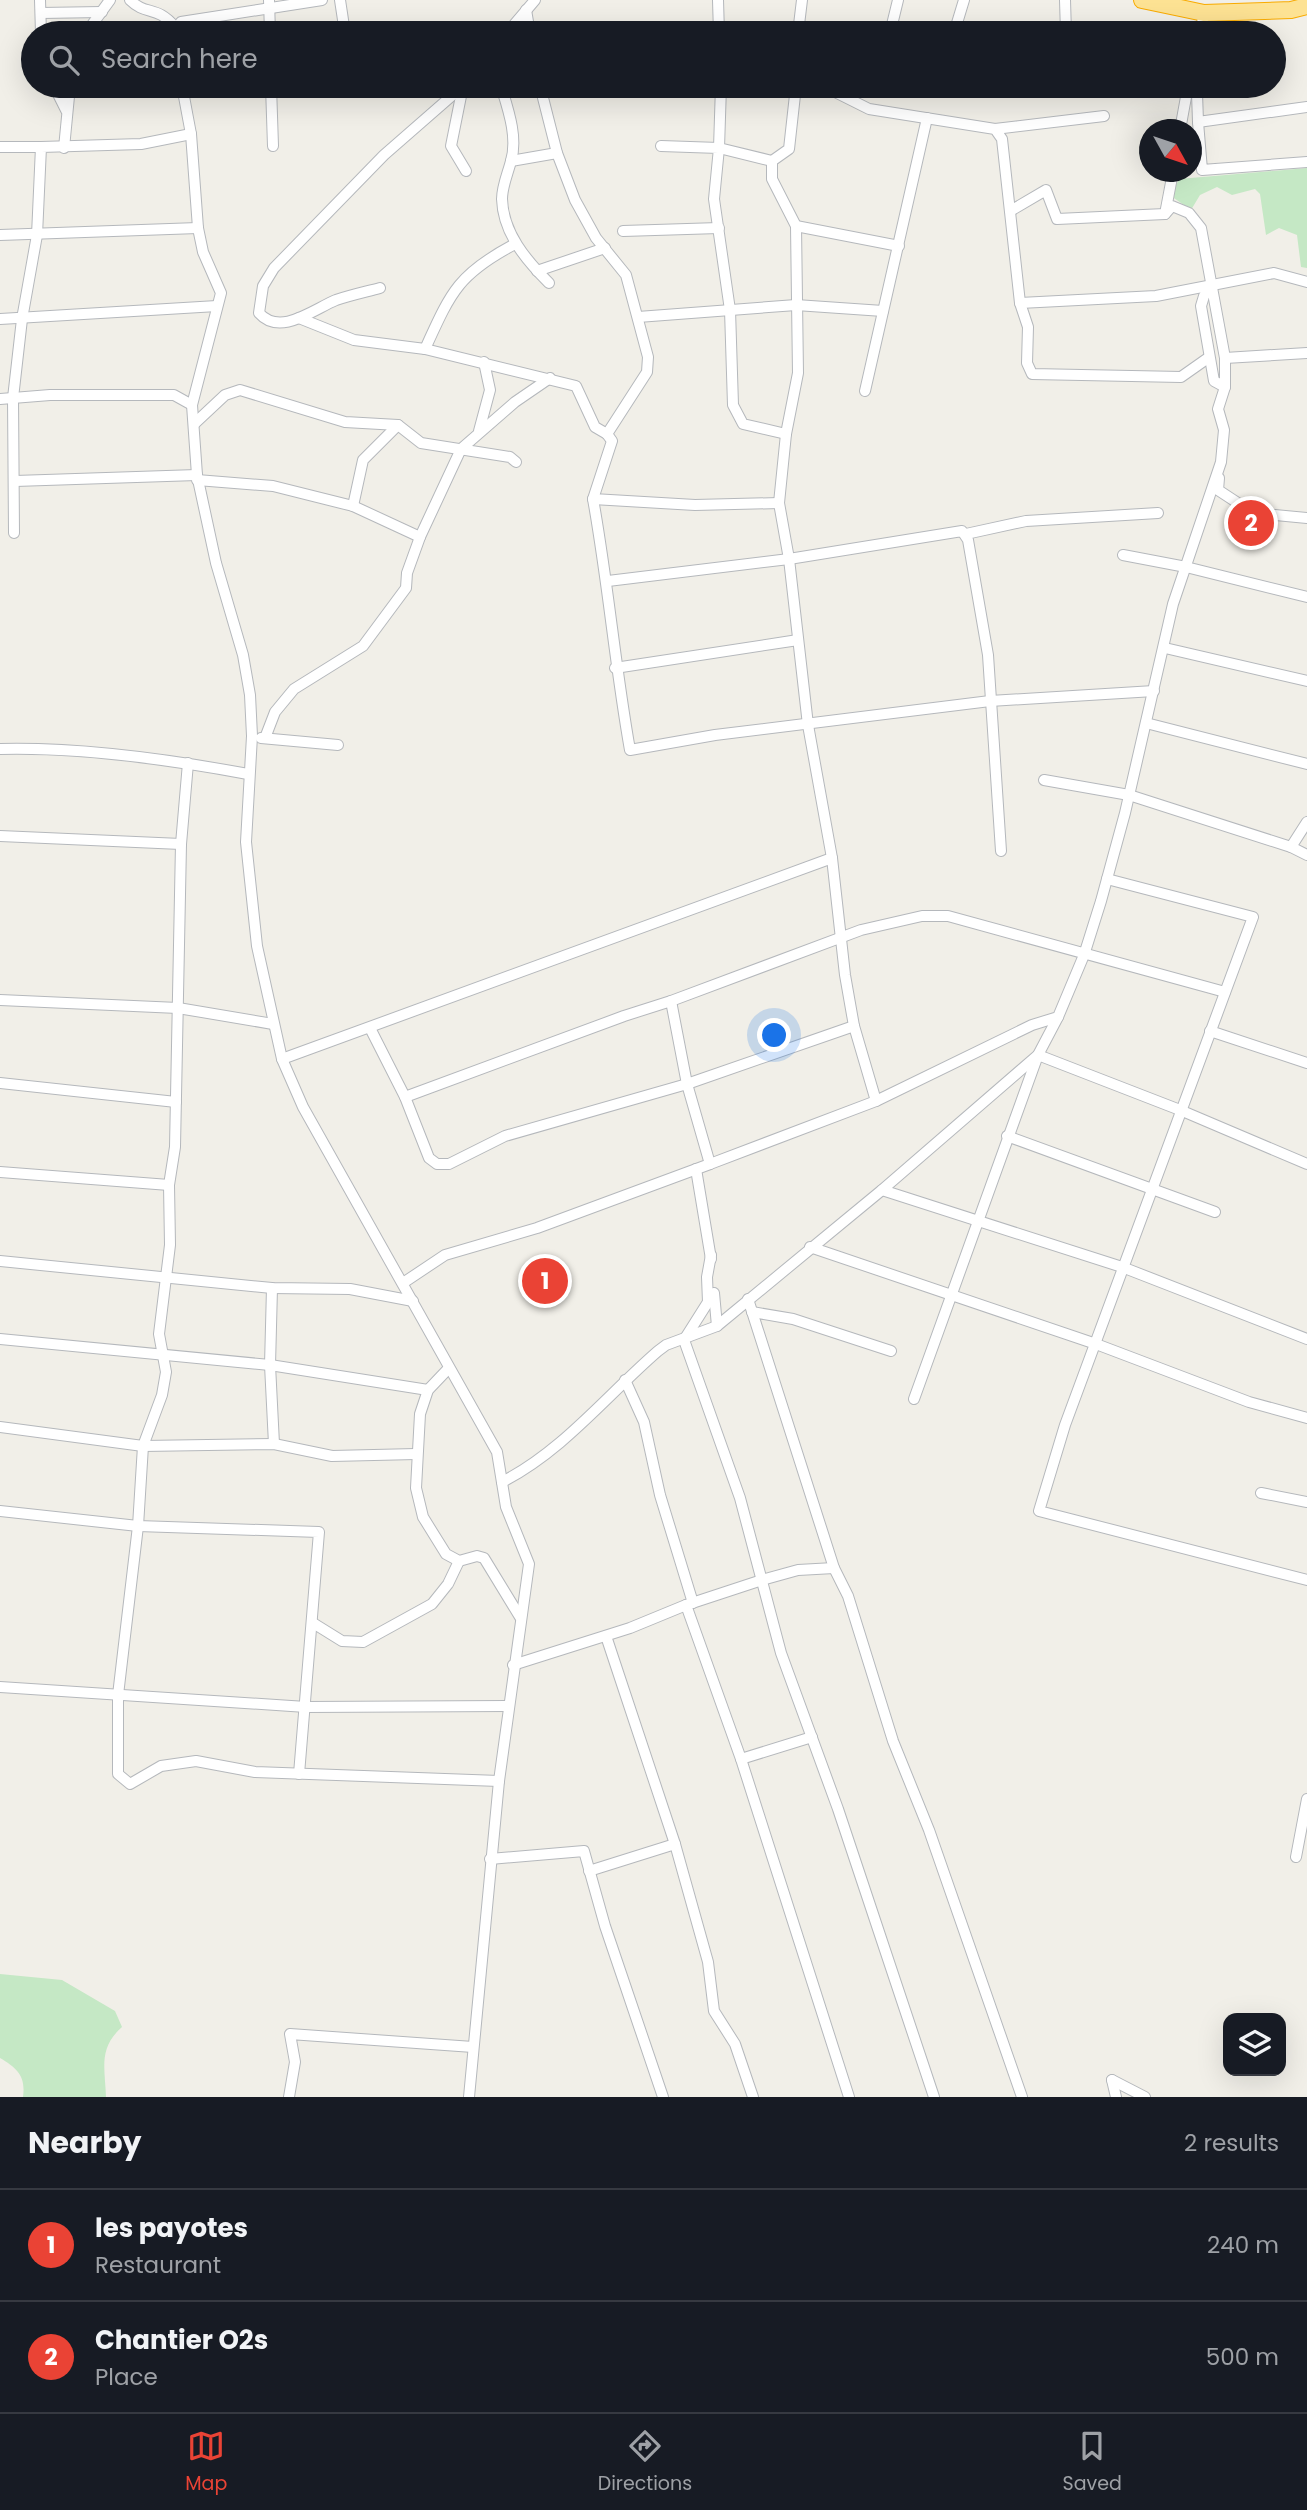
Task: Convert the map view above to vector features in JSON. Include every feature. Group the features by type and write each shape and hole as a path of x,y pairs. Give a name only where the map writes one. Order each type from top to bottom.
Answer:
{"highway":[{"path":"1142,0 1204,13 1230,6 1292,10 1307,6"}],"street":[{"path":"40,0 41,21"},
{"path":"95,21 110,0"},
{"path":"130,0 136,7 161,11 168,21"},
{"path":"186,21 269,4 322,0"},
{"path":"340,0 343,21"},
{"path":"517,21 535,0"},
{"path":"718,0 719,21"},
{"path":"799,21 802,0"},
{"path":"893,21 898,0"},
{"path":"958,21 964,0"},
{"path":"1065,0 1066,21"},
{"path":"526,10 528,21"},
{"path":"41,13 102,12"},
{"path":"1202,21 1204,13"},
{"path":"60,98 66,110"},
{"path":"64,148 68,98"},
{"path":"184,98 191,134 198,228 204,252 220,284 221,293 192,405 197,478 216,563 243,655 252,736 248,774 248,888 273,1024 282,1059 303,1107 497,1452 506,1507 529,1564 513,1665 490,1859 469,2097"},
{"path":"271,98 273,146"},
{"path":"380,288 333,302 299,318 281,323 269,321 259,313 264,286 274,268 384,155 449,98"},
{"path":"461,98 451,146 466,170"},
{"path":"503,98 512,136 511,161 502,198 515,244 549,283"},
{"path":"543,98 557,153 575,200 605,248 626,275 648,357 647,372 607,434"},
{"path":"721,98 714,199 730,310 733,405 737,418 743,424 786,435"},
{"path":"661,146 719,148 772,161 789,149 795,98"},
{"path":"847,98 869,109 995,129 1104,116"},
{"path":"1182,119 1186,98"},
{"path":"1197,98 1198,119"},
{"path":"1202,121 1307,107"},
{"path":"865,391 927,118"},
{"path":"995,129 1002,139 1012,209 1020,303 1028,327 1028,370 1038,376 1181,377 1208,358"},
{"path":"0,148 64,148 167,141 191,134"},
{"path":"14,533 13,398 22,319 37,235 41,147"},
{"path":"511,161 557,153"},
{"path":"772,161 772,178 796,226 797,373 786,435 779,503 789,559 808,725 832,858 840,938 854,1026 876,1101"},
{"path":"1202,170 1307,162"},
{"path":"1166,214 1171,182"},
{"path":"1012,209 1046,190 1057,219 1166,214"},
{"path":"1166,214 1172,206 1198,220 1225,358 1225,387 1218,409 1224,430 1218,490 1253,513 1307,518"},
{"path":"796,226 899,246"},
{"path":"0,235 198,228"},
{"path":"623,231 719,228"},
{"path":"425,349 439,316 461,280 480,263 515,244"},
{"path":"537,271 605,248"},
{"path":"1020,303 1157,296 1274,273 1307,282"},
{"path":"1211,285 1201,300 1208,358 1214,381 1225,387"},
{"path":"638,317 796,305 883,311"},
{"path":"0,319 217,306"},
{"path":"299,318 354,340 425,349 484,362 550,378 580,390 595,427 607,434 611,441 593,499 608,581 615,668 630,750 715,735 990,701 1154,691"},
{"path":"1225,358 1307,353"},
{"path":"479,431 490,390 484,362"},
{"path":"265,738 275,712 293,689 363,646 406,588 407,573 420,537 461,449 479,431 550,378"},
{"path":"194,424 226,395 240,390 345,422 398,425 421,443 510,457 516,462"},
{"path":"0,398 50,395 174,395 192,405"},
{"path":"353,506 363,460 398,425"},
{"path":"914,1399 1038,1055 1058,1017 1084,955 1129,795 1173,604 1221,462"},
{"path":"15,481 197,478 274,486 353,506 420,537"},
{"path":"593,499 695,505 779,503"},
{"path":"608,581 789,559 957,530 966,534 1026,521 1158,513"},
{"path":"966,534 984,621 1001,850"},
{"path":"1123,555 1186,567 1307,597"},
{"path":"615,668 798,640"},
{"path":"1165,648 1307,681"},
{"path":"1146,723 1307,764"},
{"path":"252,736 338,745"},
{"path":"0,749 72,751 188,763 248,774"},
{"path":"188,763 181,844 176,1147 169,1185 170,1245 159,1335 165,1355 162,1395 143,1446 138,1527 125,1618 118,1695 118,1774 126,1783 135,1783 161,1766 196,1761 255,1772 499,1781"},
{"path":"1044,780 1129,795 1291,846 1307,855"},
{"path":"1291,846 1307,822"},
{"path":"0,836 181,844"},
{"path":"282,1059 832,858"},
{"path":"1107,879 1253,917 1065,1425 1039,1511 1307,1580"},
{"path":"405,1097 861,930 922,916 948,916 1225,992"},
{"path":"0,999 178,1008 273,1024"},
{"path":"671,1001 687,1084 710,1164"},
{"path":"403,1283 445,1255 537,1228 876,1101 1032,1025 1058,1017"},
{"path":"370,1028 405,1097 429,1158 437,1164 449,1164 505,1136 687,1084 854,1026"},
{"path":"1210,1031 1307,1063"},
{"path":"1038,1055 1180,1110 1307,1164"},
{"path":"502,1482 529,1467 560,1443 625,1380 666,1345 717,1326 882,1190 1038,1055"},
{"path":"0,1083 176,1102"},
{"path":"1007,1136 1215,1212"},
{"path":"696,1169 711,1255 717,1326"},
{"path":"0,1172 169,1185"},
{"path":"882,1190 1122,1267 1307,1339"},
{"path":"810,1248 1096,1344 1249,1402 1307,1418"},
{"path":"684,1340 708,1302 707,1277 711,1255"},
{"path":"0,1261 272,1288 350,1289 413,1301"},
{"path":"272,1288 270,1365 274,1444"},
{"path":"748,1299 834,1568 848,1596 893,1741 929,1830 1021,2097"},
{"path":"752,1312 793,1319 891,1350"},
{"path":"0,1339 270,1365 428,1390"},
{"path":"684,1340 740,1498 781,1653 934,2097"},
{"path":"448,1368 428,1390 420,1413 415,1488 423,1517 446,1554 459,1561 477,1556 484,1558 520,1617"},
{"path":"625,1380 644,1422 660,1495 690,1604 849,2097"},
{"path":"0,1427 143,1446 274,1444 332,1456 416,1454"},
{"path":"1261,1493 1307,1502"},
{"path":"0,1511 138,1527 319,1532 299,1773"},
{"path":"313,1623 342,1641 363,1642 432,1604 448,1584 459,1561"},
{"path":"513,1665 606,1636 762,1580 799,1570 834,1568"},
{"path":"606,1636 675,1844 708,1962 714,2011 735,2044 753,2097"},
{"path":"0,1687 306,1707 508,1706"},
{"path":"741,1759 812,1737"},
{"path":"1296,1857 1307,1798"},
{"path":"590,1871 675,1844"},
{"path":"490,1859 584,1851 663,2097"},
{"path":"289,2097 295,2062 290,2034 473,2047"},
{"path":"1116,2097 1112,2080 1145,2097"}],"green space":[{"path":"1307,168 1307,268 1301,267 1297,235 1279,228 1266,235 1260,194 1255,189 1232,195 1217,187 1200,195 1191,210 1171,196 1178,182 1202,182 1202,177"},
{"path":"0,1974 62,1980 115,2011 122,2027 114,2035 106,2051 106,2097 23,2097 22,2078 11,2065 0,2058"}],"place":[{"name":"Chantier O2s","path":"1251,523"},
{"name":"les payotes","path":"545,1281"}]}
